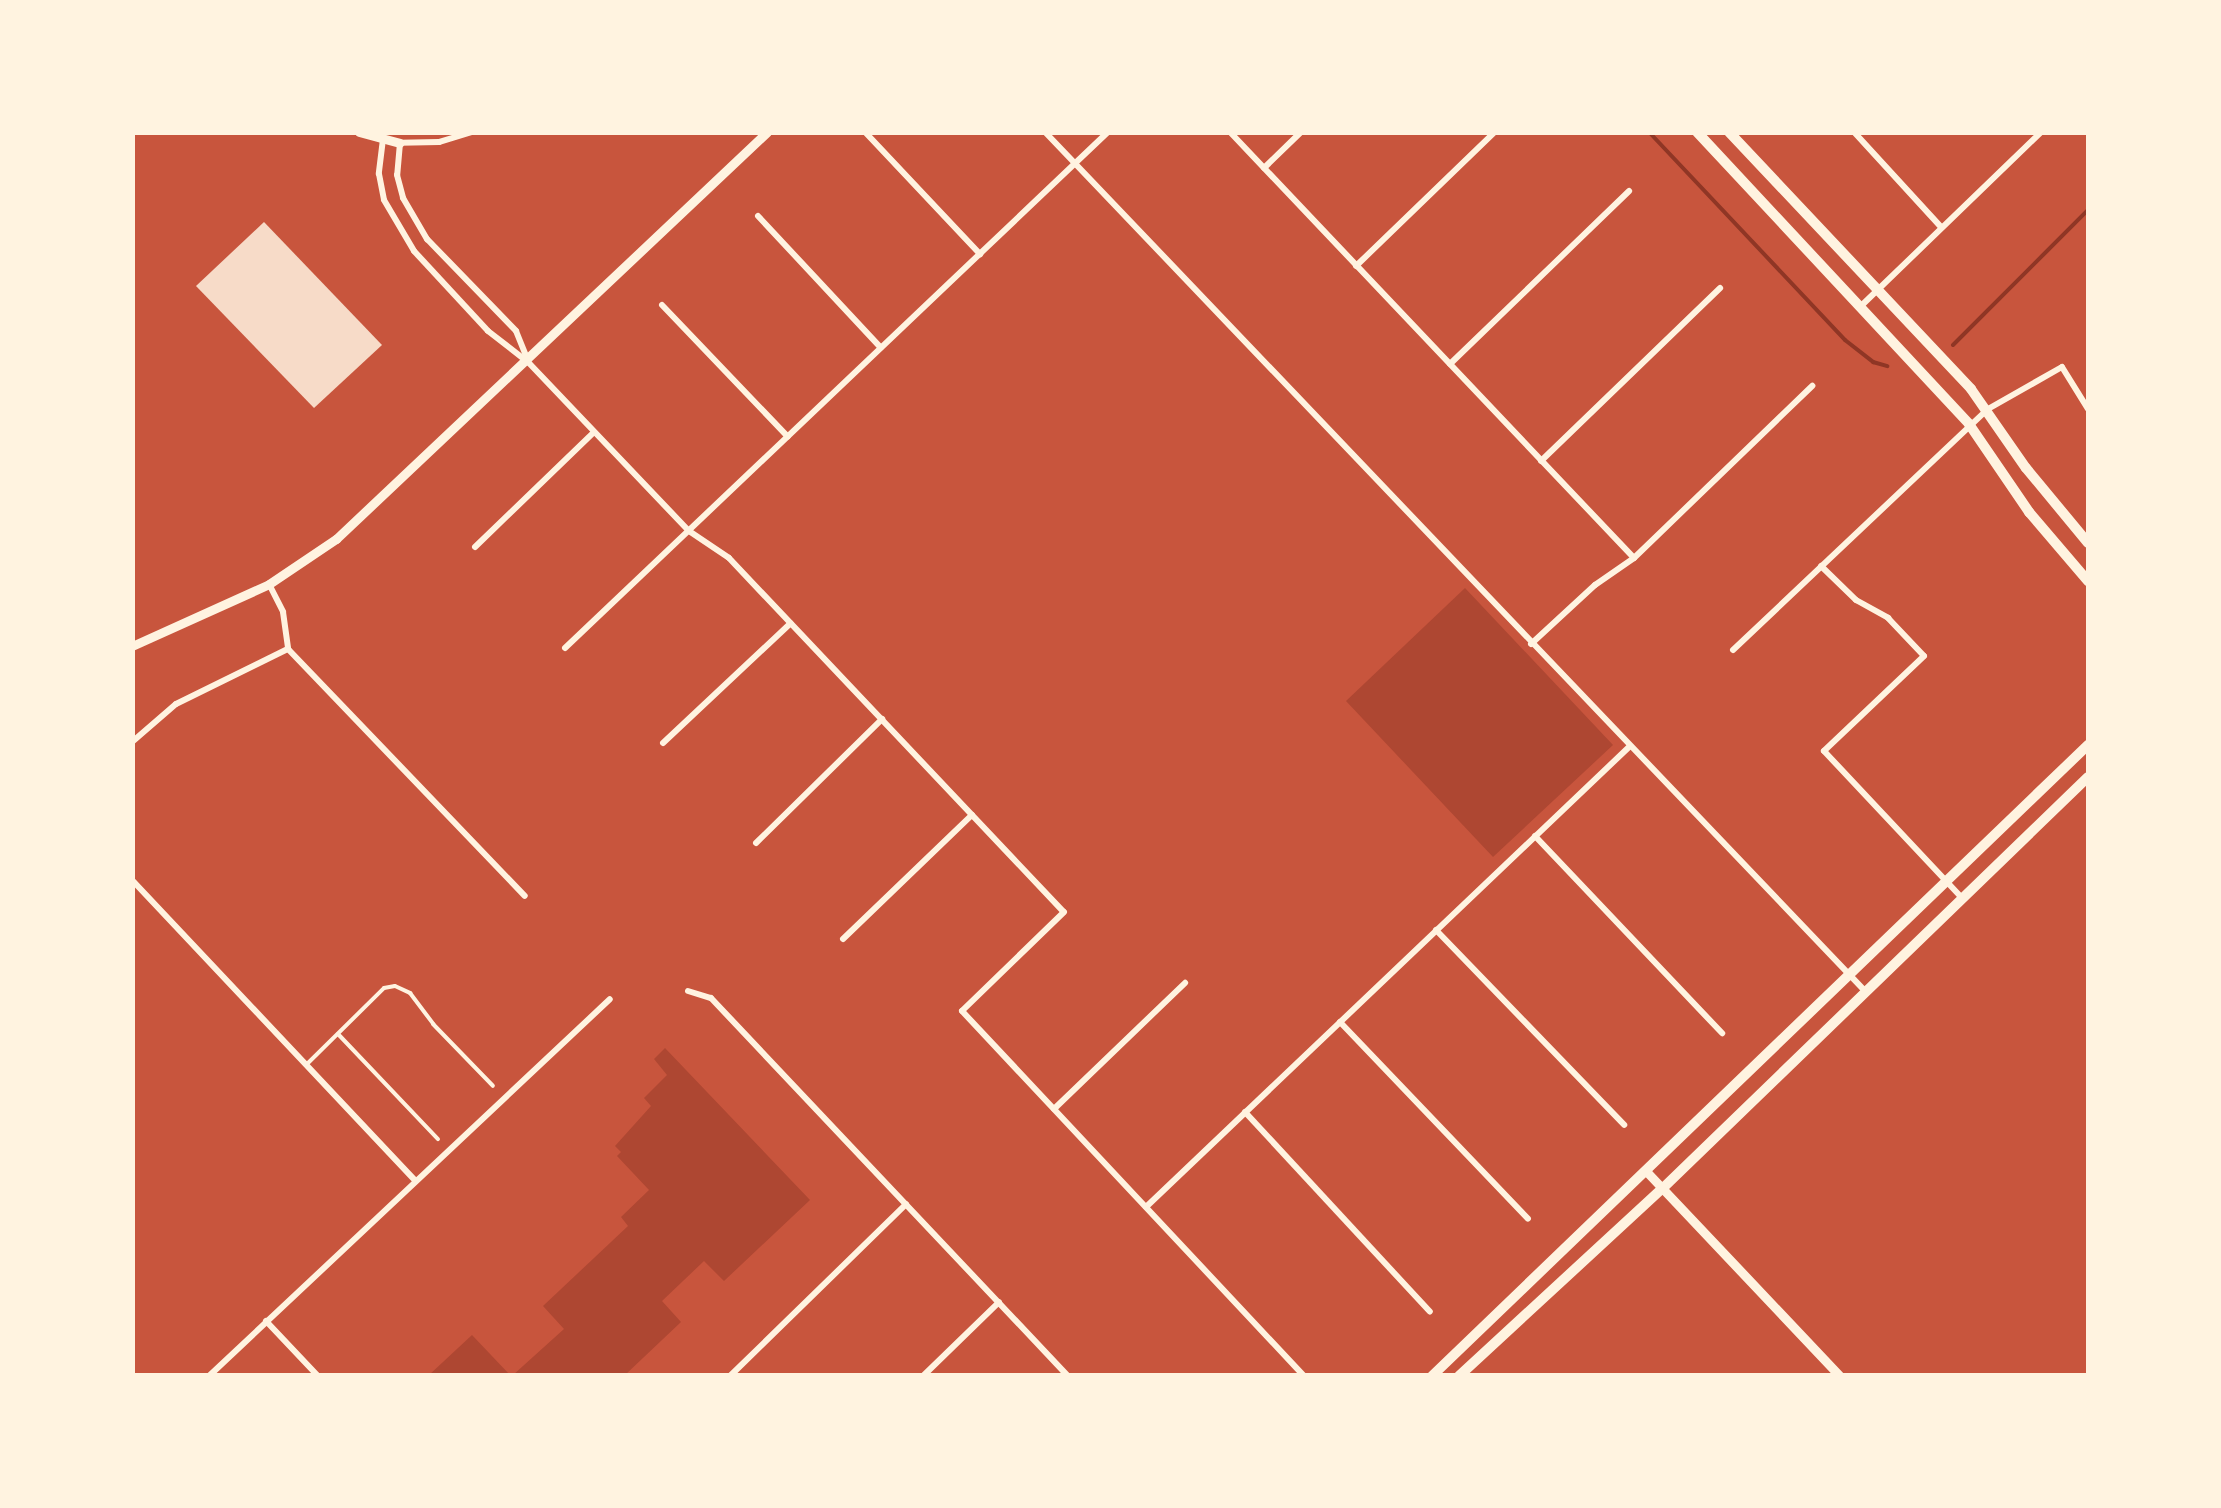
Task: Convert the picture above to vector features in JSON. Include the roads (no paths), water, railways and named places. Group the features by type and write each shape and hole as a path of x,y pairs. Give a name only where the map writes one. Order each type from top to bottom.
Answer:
{"main road":[{"path":"1696,132 1968,424 2029,512 2088,581"},
{"path":"1729,132 1988,409 2026,468 2088,543"},
{"path":"1432,1376 2088,745"},
{"path":"1459,1376 1663,1188 2088,776"}],"street":[{"path":"359,132 400,142 439,142 472,132"},
{"path":"132,646 269,584 336,539 528,362 767,132"},
{"path":"866,132 980,254"},
{"path":"1044,132 1864,990"},
{"path":"565,648 1108,132"},
{"path":"1230,132 1634,558"},
{"path":"1264,168 1301,132"},
{"path":"1356,266 1496,132"},
{"path":"1854,132 1941,226"},
{"path":"1862,306 2041,132"},
{"path":"382,139 379,174 384,200 400,234 488,331 528,362 689,531 728,558 1064,912 962,1011 1304,1376"},
{"path":"400,142 397,175 413,220 516,332 528,362"},
{"path":"1450,364 1628,191"},
{"path":"758,216 881,348"},
{"path":"1541,461 1720,288"},
{"path":"662,305 788,437"},
{"path":"1733,650 1988,409 2062,367 2088,410"},
{"path":"1531,644 1595,585 1634,558 1812,386"},
{"path":"474,547 594,432"},
{"path":"1821,566 1856,600 1888,618 1924,656 1824,751 1962,898"},
{"path":"269,584 283,612 288,649 525,896"},
{"path":"663,743 791,623"},
{"path":"132,742 176,704 288,649"},
{"path":"756,843 882,719"},
{"path":"1146,1207 1628,746"},
{"path":"843,938 972,815"},
{"path":"1534,836 1722,1033"},
{"path":"132,880 415,1180"},
{"path":"1436,930 1624,1125"},
{"path":"1054,1109 1184,984"},
{"path":"688,991 711,998 1068,1376"},
{"path":"209,1376 610,998"},
{"path":"1340,1022 1528,1219"},
{"path":"1245,1112 1430,1312"},
{"path":"1646,1170 1840,1376"},
{"path":"730,1376 906,1204"},
{"path":"923,1376 999,1302"},
{"path":"266,1321 318,1376"}],"lane":[{"path":"307,1064 384,988 394,986 410,993 433,1024 493,1086"},
{"path":"338,1033 438,1140"}],"waterway":[{"path":"1649,132 1845,340 1873,362 1887,366"},
{"path":"1953,345 2088,210"}]}
